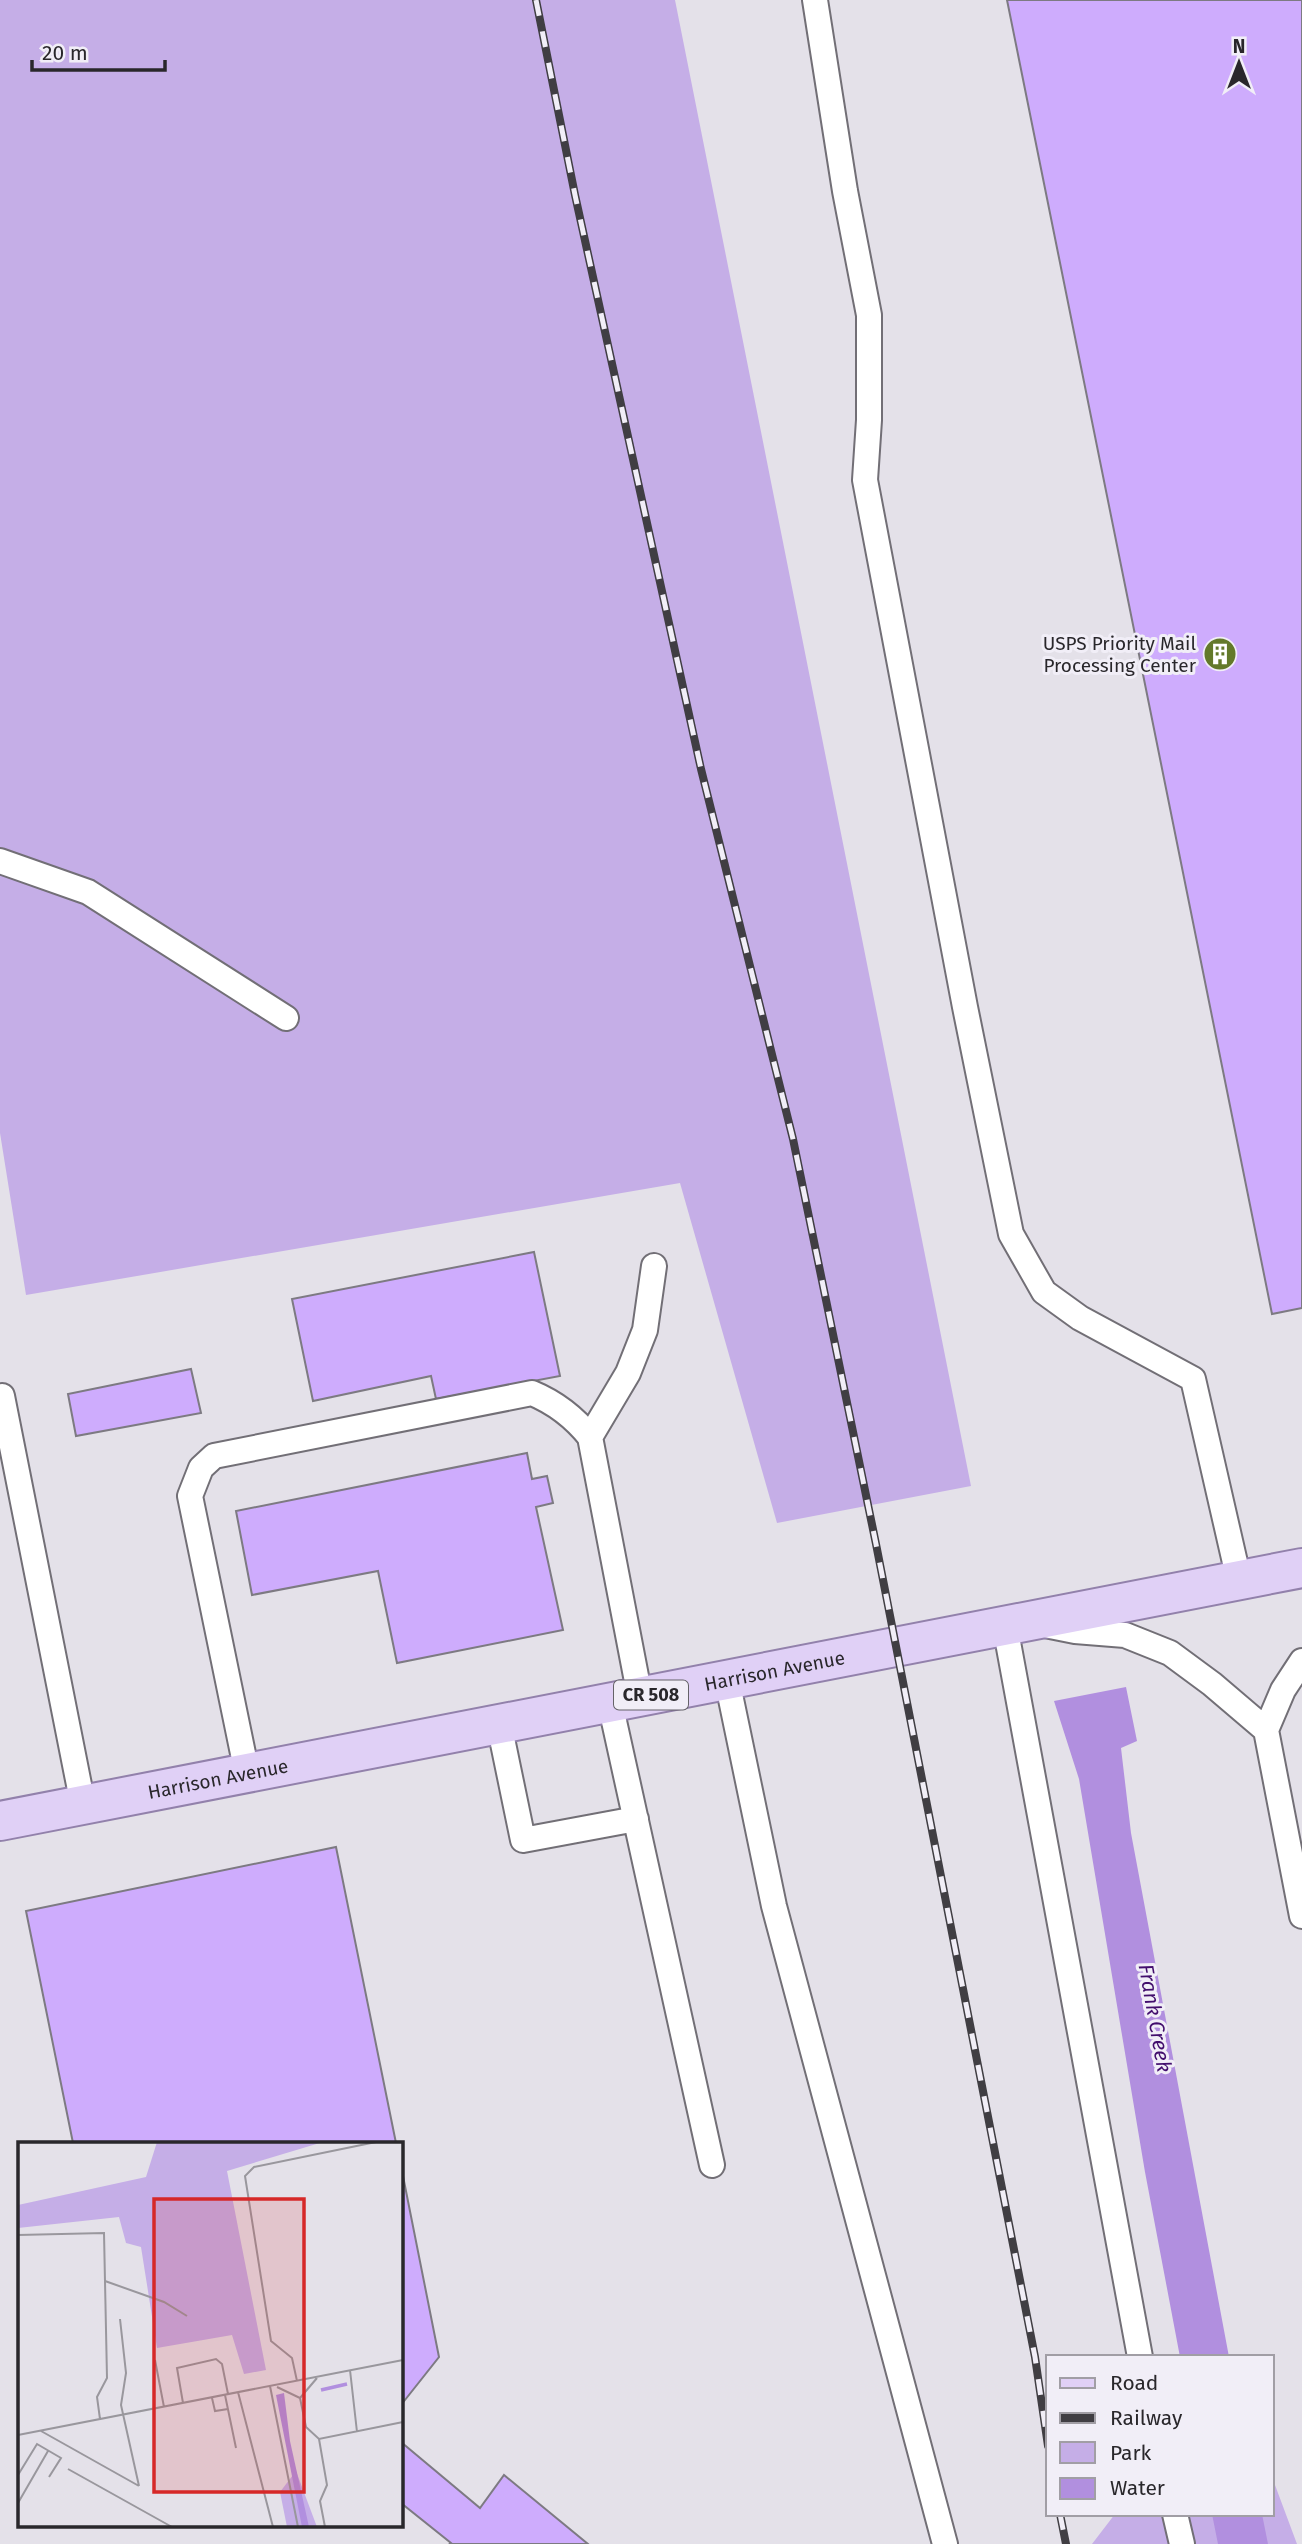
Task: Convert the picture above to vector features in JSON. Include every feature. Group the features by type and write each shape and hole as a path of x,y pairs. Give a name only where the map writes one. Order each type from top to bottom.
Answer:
{"main road":[{"name":"Harrison Avenue","path":"0,1821 1302,1568"}],"lane":[{"path":"815,0 845,191 869,315 869,420 865,480 1011,1234 1044,1292 1080,1318 1193,1378 1239,1580"},
{"path":"0,861 88,891 286,1018"},
{"path":"590,1437 628,1373 645,1329 654,1266"},
{"path":"247,1773 190,1496 201,1468 214,1456 532,1393 569,1414 590,1437 625,1700 636,1819 712,2165"},
{"path":"2,1396 83,1805"},
{"path":"1140,2355 1016,1623 1125,1635 1170,1653 1266,1730"},
{"path":"1302,1661 1283,1690 1266,1730 1302,1916"},
{"path":"727,1680 775,1906 946,2544"},
{"path":"499,1724 523,1840 636,1819"},
{"path":"1175,2516 1182,2544"}],"green space":[{"path":"0,0 675,0 971,1486 777,1523 680,1183 26,1295 0,1133"},
{"path":"1274,2482 1297,2544 1092,2544 1113,2516 1274,2516"}],"water":[{"name":"Frank Creek","path":"1126,1687 1137,1741 1121,1748 1131,1833 1229,2355 1180,2355 1145,2172 1079,1779 1054,1701"},
{"path":"1212,2516 1262,2516 1268,2544 1218,2544"}],"building":[{"name":"USPS Priority Mail Processing Center","path":"1007,0 1302,0 1302,1308 1272,1314"},
{"path":"534,1252 560,1376 436,1399 431,1376 313,1401 292,1299"},
{"path":"191,1369 201,1413 76,1436 68,1394"},
{"path":"527,1453 532,1479 547,1476 553,1503 536,1507 563,1630 397,1663 378,1571 252,1595 236,1511"},
{"path":"336,1847 396,2142 73,2142 26,1911"},
{"path":"402,2171 439,2357 402,2404"},
{"path":"402,2443 480,2508 504,2475 588,2544 449,2544 451,2543 402,2504"}],"railway":[{"path":"536,0 575,195 701,769 793,1139 876,1544 1035,2357 1046,2432"},
{"path":"1060,2516 1066,2544"}],"place":[{"name":"USPS Priority Mail Processing Center","path":"1220,654"}]}
